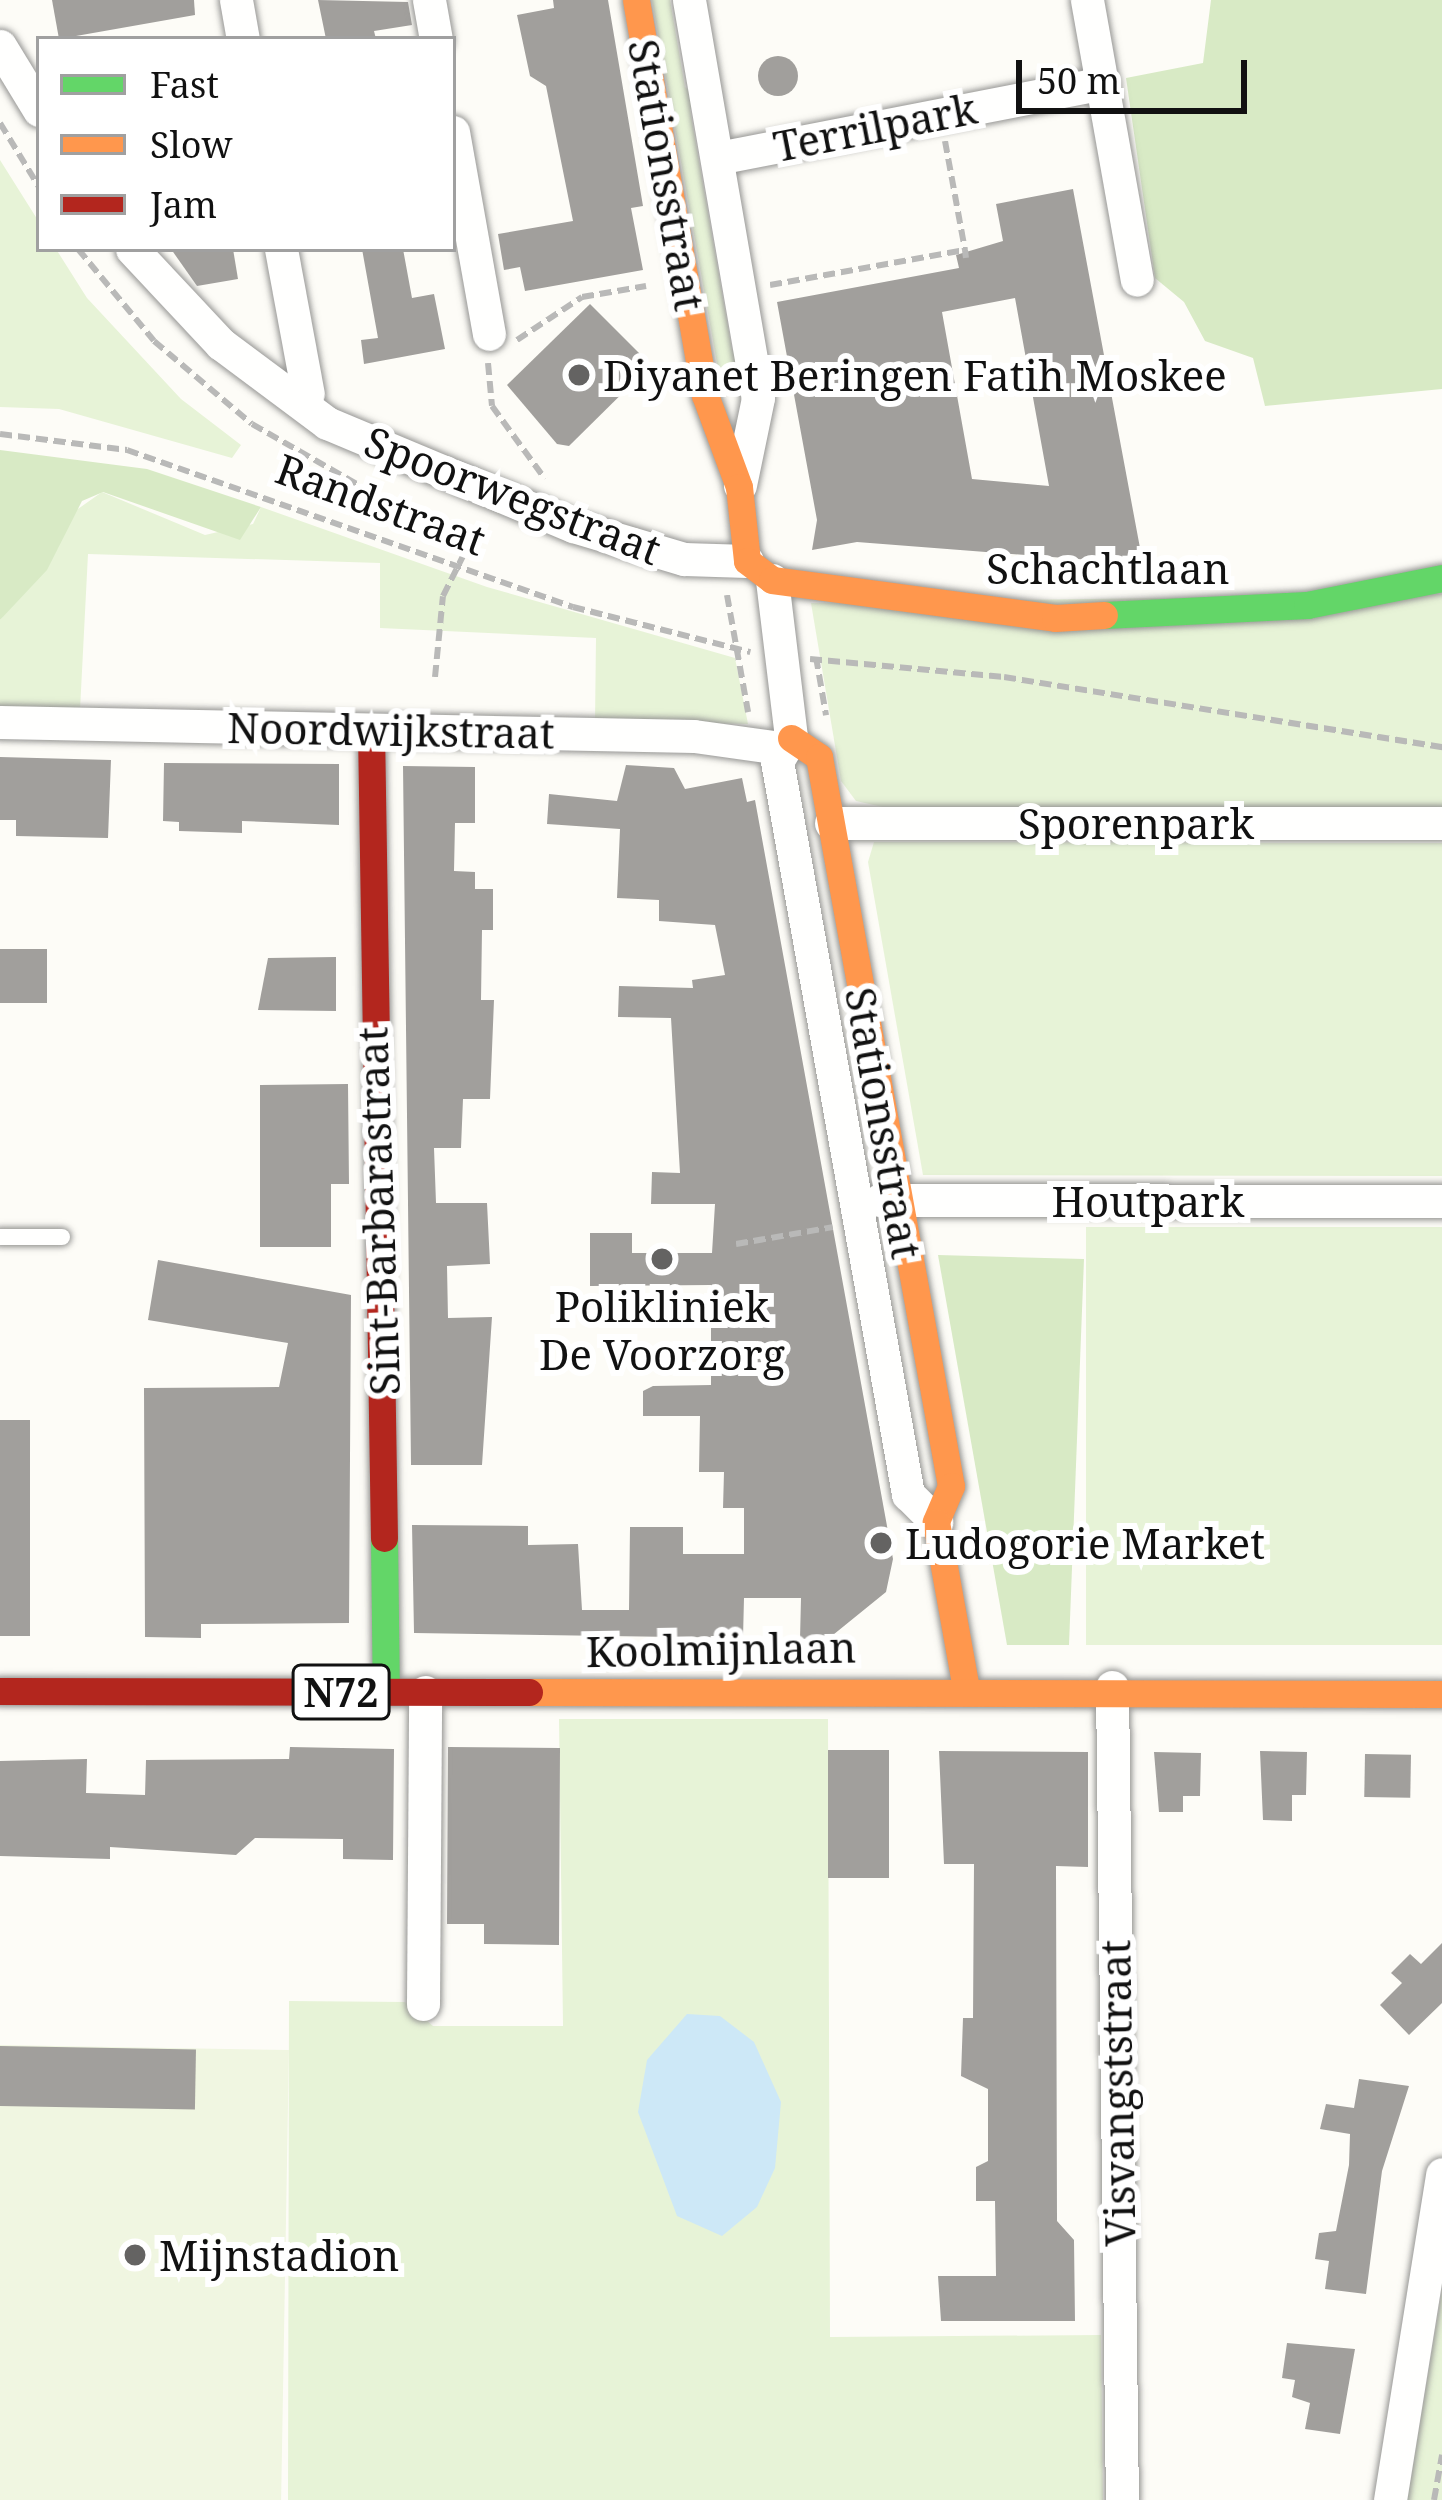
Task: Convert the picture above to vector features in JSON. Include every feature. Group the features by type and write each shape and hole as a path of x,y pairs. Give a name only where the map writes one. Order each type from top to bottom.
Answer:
{"street":[{"path":"236,0 242,36"},
{"path":"429,0 435,36"},
{"name":"Stationsstraat","path":"636,0 705,395 740,487 747,567 775,742 908,1494 936,1522"},
{"name":"Stationsstraat","path":"689,0 758,398 740,487"},
{"path":"1087,0 1137,280"},
{"path":"0,46 36,105"},
{"name":"Terrilpark","path":"718,158 1103,82"},
{"path":"456,149 489,334"},
{"name":"Spoorwegstraat","path":"135,252 221,344 327,423 551,518 684,559 747,567"},
{"path":"282,252 308,394"},
{"name":"Schachtlaan","path":"747,567 1078,618 1306,605 1442,578"},
{"name":"Noordwijkstraat","path":"0,722 775,742"},
{"name":"Sint-Barbarastraat","path":"370,730 386,1692"},
{"name":"Stationsstraat","path":"775,742 819,757 951,1486 936,1522 966,1688"},
{"name":"Sporenpark","path":"831,823 1442,823"},
{"name":"Houtpark","path":"857,1211 897,1200 1442,1201"},
{"name":"Koolmijnlaan","path":"0,1691 1112,1687 1442,1694"},
{"name":"Visvangststraat","path":"1112,1687 1122,2500"},
{"path":"423,2004 425,1692"},
{"path":"1390,2500 1442,2174"}],"lane":[{"path":"0,1237 62,1237"}],"path":[{"path":"740,291 966,254 940,115"},
{"path":"0,123 36,182"},
{"path":"551,518 543,471 492,406 486,364 582,297 685,280"},
{"name":"Randstraat","path":"0,434 127,450 457,563 573,608 737,650"},
{"path":"435,676 443,596 476,533"},
{"path":"747,567 737,650 775,742"},
{"path":"817,660 1004,677 1442,747"},
{"path":"736,1244 857,1211"},
{"path":"1434,2500 1442,2455"}],"green space":[{"path":"652,0 670,0 685,87 698,99 690,110 732,350 743,356 728,380 720,380"},
{"path":"1211,0 1442,0 1442,389 1265,406 1253,358 1205,341 1184,302 1155,278 1126,78 1203,63"},
{"path":"0,160 36,217 36,252 58,252 87,298 181,399 241,445 232,458 59,409 0,407"},
{"path":"0,450 147,469 261,507 240,540 103,492 82,501 47,570 0,620"},
{"path":"102,492 205,535 253,524 261,507 487,587 735,658 748,724 595,721 596,638 380,628 380,563 88,554 80,710 0,708 0,620 58,548 68,516"},
{"path":"1442,594 1442,811 896,810 856,801 841,781 811,603"},
{"path":"874,842 1442,843 1442,1176 923,1175 868,862"},
{"path":"1086,1227 1442,1227 1442,1645 1086,1645"},
{"path":"938,1255 1084,1259 1069,1645 1007,1645"},
{"path":"559,1719 828,1719 830,2337 1101,2335 1103,2500 288,2500 289,2001 405,2002 433,2026 563,2026"},
{"name":"Mijnstadion","path":"0,2045 289,2050 281,2500 0,2500"},
{"path":"1442,2290 1442,2500 1407,2500 1411,2478"}],"water":[{"path":"687,2014 720,2016 754,2042 781,2102 775,2168 757,2207 722,2236 677,2216 638,2112 647,2060"}],"building":[{"path":"52,0 194,0 195,15 58,36"},
{"path":"318,0 408,2 412,25 374,31 375,36 325,36"},
{"path":"553,0 608,0 643,206 631,208 643,270 525,291 520,267 504,270 498,234 573,221 546,86 530,76 517,15 554,8"},
{"path":"778,56 792,62 798,76 792,90 778,96 764,90 758,76 764,62"},
{"path":"1073,189 1143,564 857,542 812,550 817,520 777,302 959,268 956,255 1003,241 996,204","holes":["1015,298 1049,486 972,479 942,312"]},
{"path":"173,252 234,252 238,279 197,286"},
{"path":"363,252 404,252 412,298 434,294 445,349 364,364 361,340 378,338"},
{"name":"Diyanet Beringen Fatih Moskee","path":"590,304 651,365 569,446 557,444 507,385"},
{"path":"0,757 111,760 108,838 16,836 16,820 0,820"},
{"path":"164,763 339,764 339,825 242,821 242,833 179,831 179,822 163,821"},
{"path":"626,765 674,768 685,789 742,778 747,802 755,800 893,1559 886,1592 828,1639 800,1639 801,1598 744,1598 743,1638 414,1633 412,1525 528,1526 528,1545 578,1544 582,1610 629,1610 630,1527 683,1527 683,1554 744,1554 744,1508 723,1508 724,1472 699,1472 700,1416 643,1416 643,1391 653,1386 711,1385 711,1285 590,1286 590,1233 632,1233 632,1253 712,1253 715,1204 651,1204 652,1172 680,1173 671,1018 618,1017 619,986 693,988 692,980 725,975 715,925 659,921 659,900 617,898 620,829 547,824 549,794 617,801"},
{"path":"403,766 475,767 475,823 455,823 454,871 475,872 475,889 493,889 493,930 482,930 481,1000 494,1000 490,1099 463,1099 461,1148 434,1148 436,1203 487,1203 490,1264 447,1266 448,1318 492,1317 482,1465 411,1465"},
{"path":"0,949 47,949 47,1003 0,1003"},
{"path":"336,957 336,1011 258,1010 268,958"},
{"path":"348,1084 349,1184 331,1184 331,1247 260,1247 260,1085"},
{"path":"158,1260 351,1295 349,1623 201,1624 201,1638 145,1637 144,1388 279,1387 288,1343 148,1320"},
{"path":"0,1420 30,1420 30,1636 0,1636"},
{"path":"290,1747 394,1749 393,1860 343,1859 343,1839 255,1838 236,1855 110,1847 110,1859 0,1856 0,1761 87,1759 86,1793 145,1795 146,1760 289,1759"},
{"path":"448,1747 560,1748 559,1945 484,1944 484,1924 447,1924"},
{"path":"828,1750 889,1750 889,1878 828,1878"},
{"path":"939,1751 1088,1752 1088,1867 1056,1866 1057,2221 1074,2240 1075,2321 941,2321 938,2276 996,2276 995,2201 976,2201 976,2167 988,2161 988,2089 961,2076 963,2018 973,2018 974,1864 944,1864"},
{"path":"1260,1751 1307,1752 1306,1795 1292,1795 1292,1821 1263,1820"},
{"path":"1154,1752 1201,1753 1200,1796 1183,1796 1183,1812 1159,1812"},
{"path":"1365,1754 1411,1755 1410,1798 1364,1797"},
{"path":"1442,1943 1442,2003 1409,2035 1380,2005 1402,1983 1391,1973 1410,1954 1421,1964"},
{"path":"0,2046 196,2049 195,2109 0,2106"},
{"path":"1359,2079 1409,2086 1382,2171 1366,2294 1325,2289 1329,2261 1315,2259 1319,2233 1336,2231 1349,2165 1350,2134 1320,2129 1326,2104 1354,2108"},
{"path":"1287,2343 1355,2349 1340,2434 1305,2429 1310,2403 1292,2397 1295,2380 1282,2378"}],"traffic: fast":[{"path":"1104,615 1307,605 1442,578"},
{"path":"384,1538 386,1692"}],"traffic: slow":[{"path":"636,0 705,395 739,487 747,561 772,580 1055,618 1104,615"},
{"path":"791,738 819,757 951,1486 936,1522 966,1688"},
{"path":"529,1692 1442,1694"}],"traffic: jam":[{"path":"371,730 384,1538"},
{"path":"0,1691 529,1692"}],"place":[{"name":"Diyanet Beringen Fatih Moskee","path":"579,375"},
{"name":"Polikliniek De Voorzorg","path":"662,1259"},
{"name":"Ludogorie Market","path":"881,1543"},
{"name":"Mijnstadion","path":"135,2255"}]}
